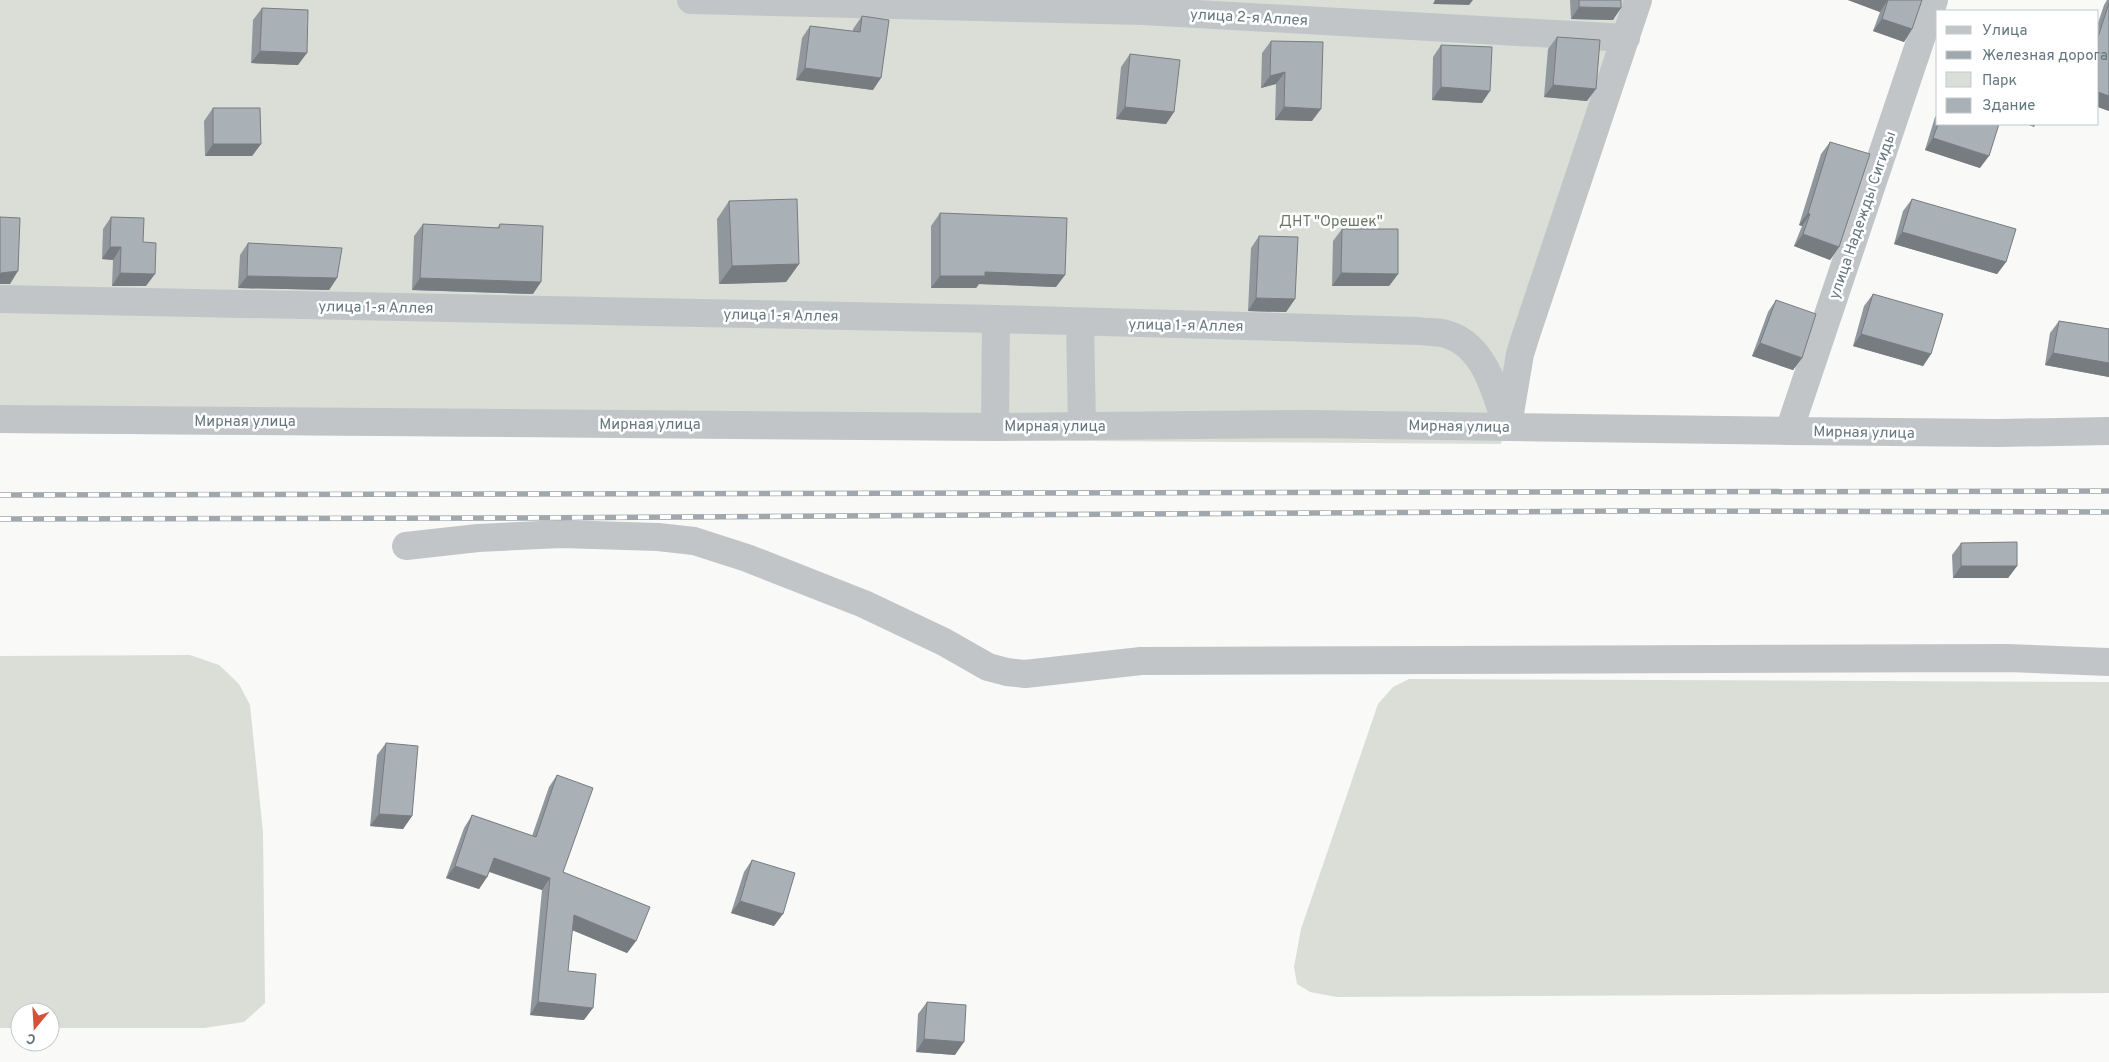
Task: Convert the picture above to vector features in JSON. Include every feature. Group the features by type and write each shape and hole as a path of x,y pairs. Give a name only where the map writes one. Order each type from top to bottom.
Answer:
{"street":[{"name":"улица 2-я Аллея","path":"691,0 1143,11 1626,38"},
{"path":"1507,427 1520,354 1638,0"},
{"name":"улица Надежды Сигиды","path":"1789,431 1934,0"},
{"name":"улица 1-я Аллея","path":"0,299 996,319 1080,323 1419,331 1443,334 1472,349 1487,372 1507,427"},
{"path":"995,427 996,319"},
{"path":"1080,323 1082,426"},
{"name":"Мирная улица","path":"0,418 995,427 1308,424 1998,433 2109,431"},
{"path":"406,546 478,538 561,534 658,537 694,541 756,561 864,604 944,642 988,667 1024,674 1141,661 2007,658 2109,662"}],"green space":[{"name":"ДНТ \"Орешек\"","path":"0,0 1639,0 1501,444 0,433"},
{"path":"190,655 219,665 239,684 250,705 263,832 265,1003 244,1022 204,1028 60,1028 60,1002 10,1002 10,1028 0,1028 0,656"},
{"path":"1409,679 2109,682 2109,993 1337,997 1310,992 1297,984 1294,967 1301,929 1378,704 1393,687"}],"building":[{"path":"1579,0 1621,0 1621,8 1579,7"},
{"path":"1888,0 1922,0 1912,29 1882,19"},
{"path":"2109,3 2109,96 2099,92 2099,34"},
{"path":"262,8 308,10 307,53 260,51"},
{"path":"862,16 889,20 881,78 805,68 810,26 860,32"},
{"path":"1557,37 1600,40 1596,89 1553,85"},
{"path":"1271,41 1323,42 1321,109 1284,107 1285,72 1270,76"},
{"path":"1441,45 1492,47 1490,91 1441,87"},
{"path":"1130,54 1180,60 1174,112 1125,107"},
{"path":"213,108 260,108 261,144 213,144"},
{"path":"1938,125 1999,125 1989,156 1933,138"},
{"path":"1830,142 1870,154 1839,247 1803,234"},
{"path":"797,199 799,264 732,266 729,201"},
{"path":"1912,199 2016,229 2006,262 1902,232"},
{"path":"940,213 1067,218 1065,275 985,272 985,276 940,276"},
{"path":"0,217 20,218 18,271 0,274"},
{"path":"111,217 144,218 143,242 156,243 155,274 120,273 121,247 110,247"},
{"path":"423,224 499,228 500,224 543,226 541,282 420,278"},
{"path":"1342,229 1398,229 1398,274 1341,273"},
{"path":"1259,236 1298,237 1295,299 1256,298"},
{"path":"248,243 342,248 337,278 247,276"},
{"path":"1873,294 1943,314 1931,354 1861,334"},
{"path":"1776,300 1816,314 1802,358 1760,343"},
{"path":"2059,321 2109,329 2109,363 2053,353"},
{"path":"2017,542 2017,566 1961,566 1961,543"},
{"path":"386,743 418,746 412,816 379,814"},
{"path":"557,775 593,788 563,872 650,907 636,941 574,915 568,971 596,974 593,1008 538,1002 550,878 494,858 487,877 455,866 472,815 536,837"},
{"path":"752,860 795,873 783,914 740,901"},
{"path":"927,1002 966,1005 964,1042 924,1039"}],"railway":[{"path":"0,495 2109,491"},
{"path":"0,519 518,518 1625,511 2109,512"}]}
